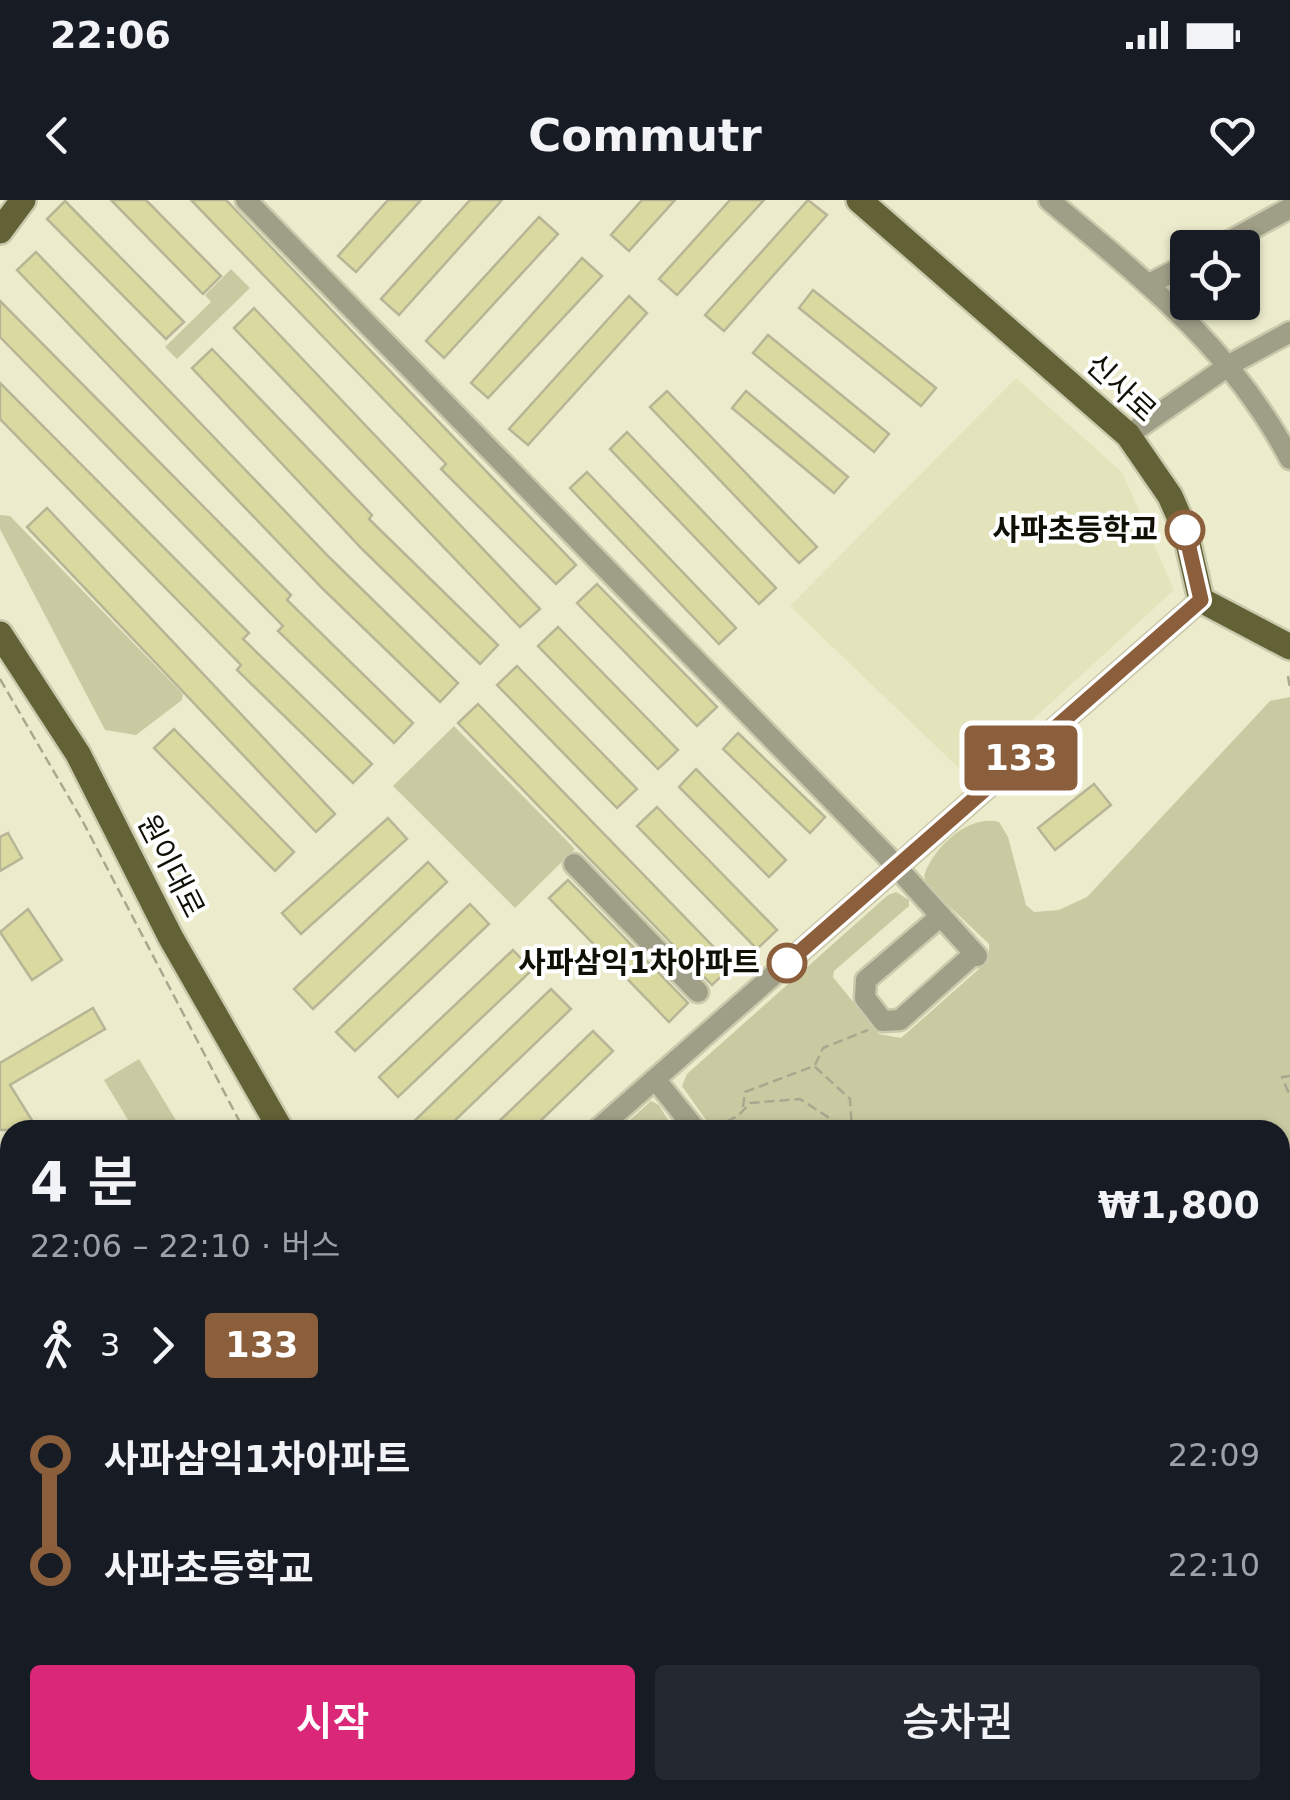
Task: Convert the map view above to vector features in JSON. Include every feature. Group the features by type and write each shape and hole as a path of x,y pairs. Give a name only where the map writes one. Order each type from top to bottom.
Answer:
{"main road":[{"path":"0,232 23,200"},
{"name":"신사로","path":"859,200 1128,434 1170,496 1185,530 1201,600"},
{"path":"1201,600 1290,647"},
{"name":"원이대로","path":"0,634 78,754 171,938 275,1120"}],"street":[{"path":"246,200 897,866 976,955 900,1020 887,1023 864,998 863,986 940,916"},
{"path":"1062,203 1231,364 1268,417 1290,460"},
{"path":"1250,230 1290,208"},
{"path":"1150,284 1170,273"},
{"path":"1128,434 1231,364 1290,332"},
{"path":"608,1120 1201,600"},
{"path":"574,864 698,992"},
{"path":"655,1079 693,1120"}],"path":[{"path":"1288,676 1290,689"},
{"path":"0,679 82,820 239,1120"},
{"path":"742,1108 745,1092 814,1066 823,1048 887,1023"},
{"path":"814,1066 850,1100 850,1120"},
{"path":"1290,1076 1282,1077 1290,1096"},
{"path":"731,1120 742,1108 760,1100 800,1099 834,1120"}],"shaded area":[{"path":"231,269 250,288 177,359 165,347 211,302 205,295"},
{"name":"사파초등학교","path":"1016,378 1122,472 1174,590 969,778 790,606"},
{"path":"0,515 10,516 183,694 182,700 136,735 105,730 0,529"},
{"path":"1290,697 1290,1120 706,1120 682,1086 687,1074 896,892 909,900 909,906 834,971 833,977 879,1034 901,1038 989,960 989,944 928,886 924,876 944,844 975,823 999,822 1008,837 1026,905 1034,912 1059,910 1087,897 1270,701"},
{"path":"454,726 575,849 515,908 393,786"},
{"path":"139,1059 176,1120 128,1120 104,1080"},
{"path":"651,1101 659,1105 668,1120 630,1120"}],"building":[{"path":"111,200 146,200 221,276 203,294"},
{"path":"191,200 226,200 576,565 556,584 441,469 446,464"},
{"path":"388,200 421,200 356,272 338,256"},
{"path":"470,200 502,200 399,315 381,299"},
{"path":"642,200 675,200 629,251 611,235"},
{"path":"730,200 764,200 677,295 659,279"},
{"path":"808,200 827,215 724,331 705,315"},
{"path":"65,201 184,322 166,339 47,219"},
{"path":"539,217 558,234 444,358 426,341"},
{"path":"36,252 330,558 458,683 440,702 324,590 17,270"},
{"path":"582,258 602,276 488,398 471,383"},
{"path":"813,290 936,388 921,406 799,308"},
{"path":"629,296 647,313 528,445 509,429"},
{"path":"0,301 291,595 287,600 413,723 394,743 278,631 283,626 0,337"},
{"path":"254,308 540,609 520,627 234,328"},
{"path":"768,335 889,434 874,452 753,353"},
{"path":"212,349 372,515 369,519 498,645 480,664 363,550 192,368"},
{"path":"0,383 249,633 243,639 372,764 353,783 237,670 241,665 0,419"},
{"path":"667,391 817,547 799,563 650,407"},
{"path":"746,391 848,477 834,493 732,408"},
{"path":"627,432 776,588 759,604 610,449"},
{"path":"587,472 736,628 719,644 570,488"},
{"path":"47,508 335,814 316,832 27,527"},
{"path":"597,584 717,707 697,726 577,603"},
{"path":"558,627 678,750 658,769 538,646"},
{"path":"517,666 637,789 617,808 497,685"},
{"path":"478,704 732,966 712,985 458,723"},
{"path":"174,729 294,852 275,871 154,748"},
{"path":"738,733 825,817 810,833 723,749"},
{"path":"696,769 786,860 769,877 679,787"},
{"path":"1094,784 1111,805 1055,850 1038,828"},
{"path":"657,807 777,930 757,949 637,826"},
{"path":"388,818 407,839 301,934 282,913"},
{"path":"8,833 22,858 0,871 0,837"},
{"path":"428,862 447,882 313,1009 294,989"},
{"path":"568,880 688,1003 669,1022 549,898"},
{"path":"470,904 489,924 355,1051 336,1032"},
{"path":"28,909 62,960 32,980 0,932"},
{"path":"513,950 532,970 398,1097 379,1077"},
{"path":"551,989 571,1009 455,1120 415,1120"},
{"path":"93,1008 105,1029 10,1085 32,1120 0,1120 0,1063"},
{"path":"593,1031 613,1051 541,1120 500,1120"}],"bus line":[{"name":"133","path":"787,963 1201,600 1185,530"}],"place":[{"name":"사파초등학교","path":"1185,530"},
{"name":"사파삼익1차아파트","path":"787,963"}]}
